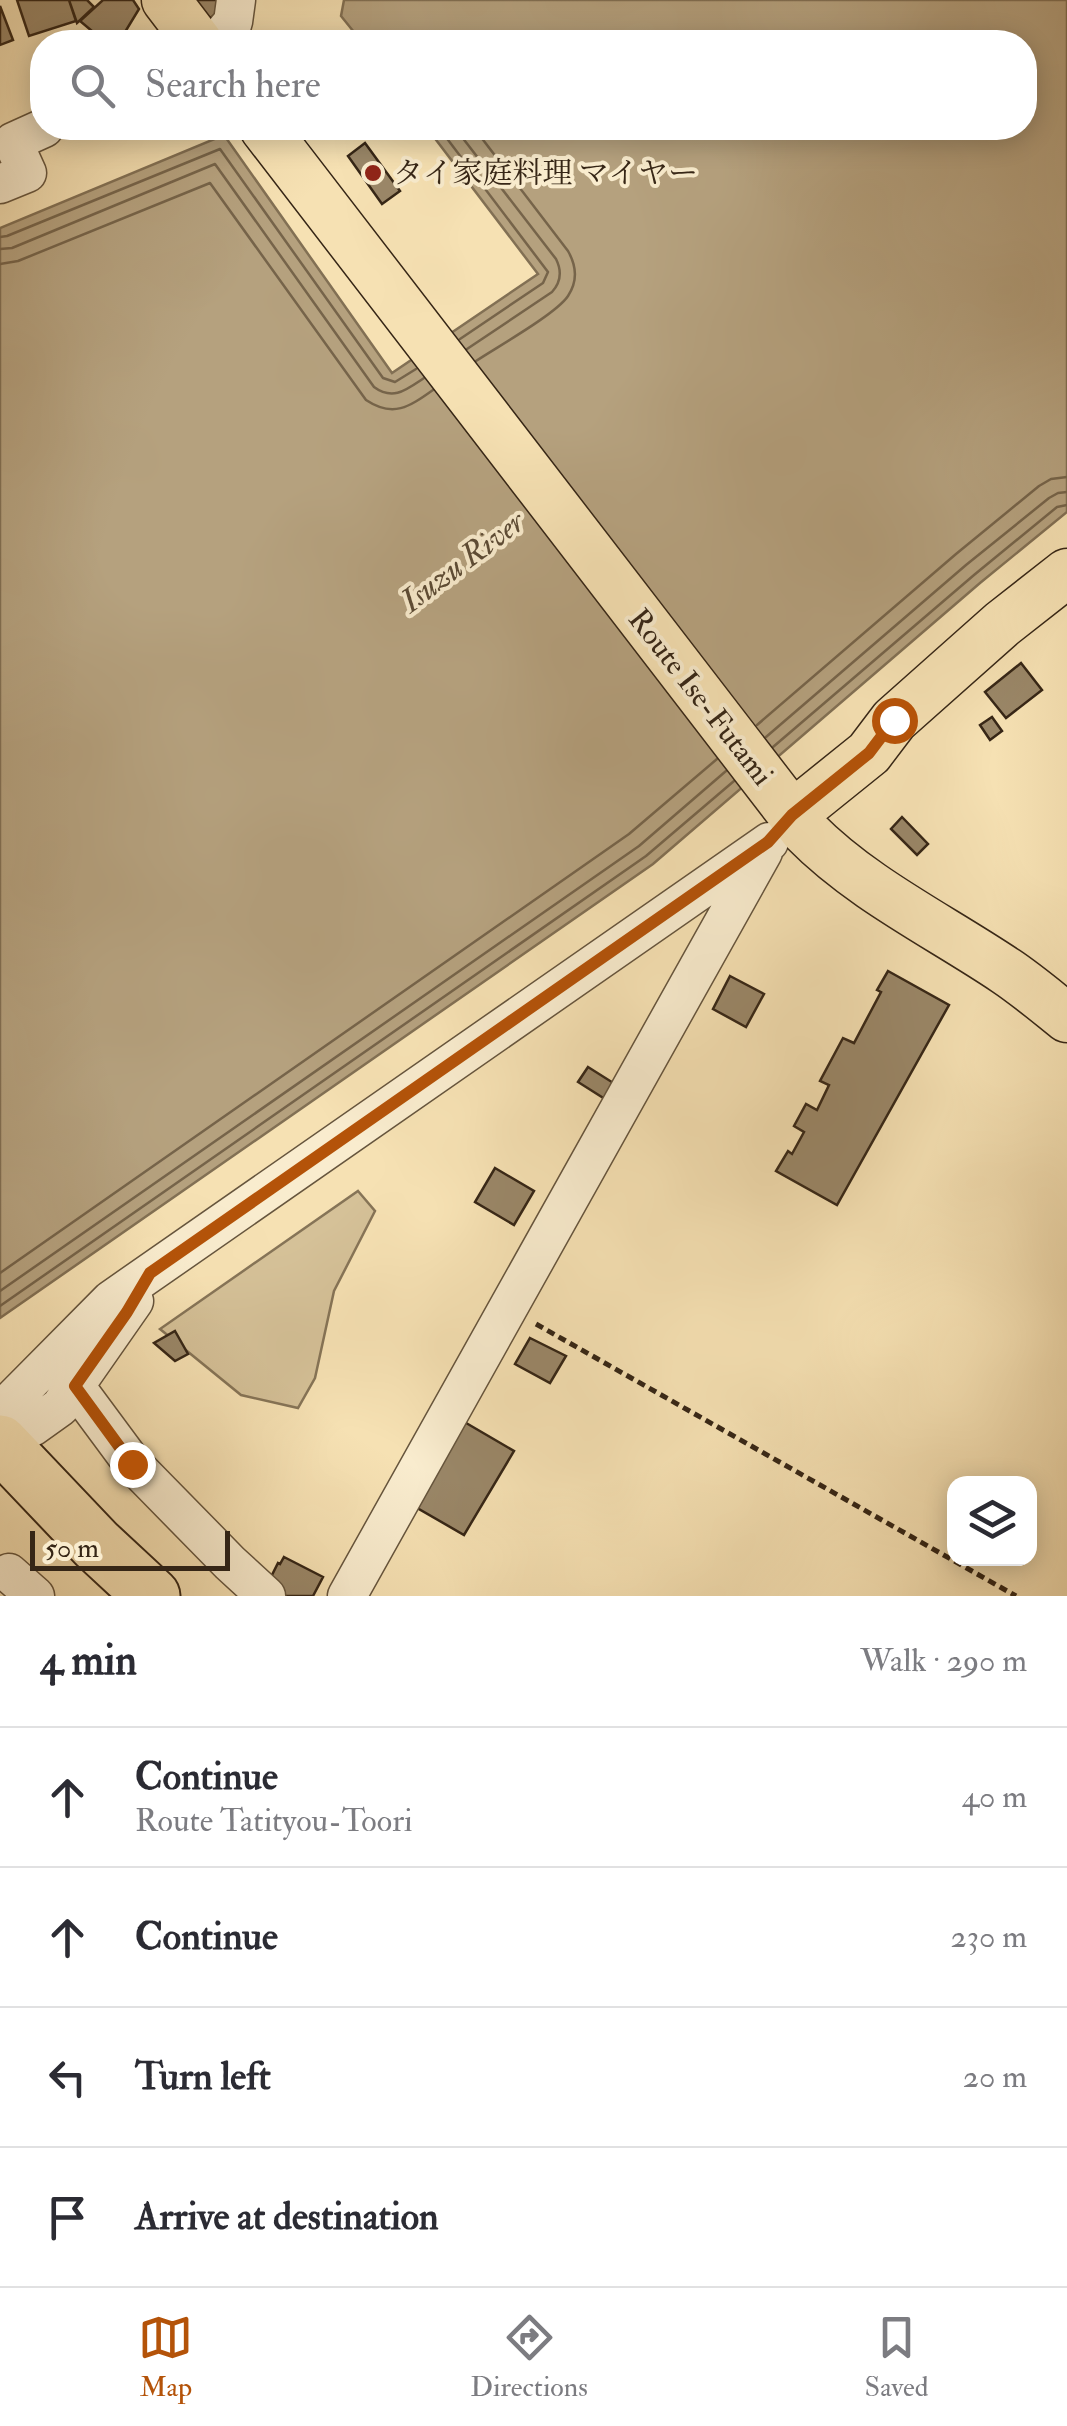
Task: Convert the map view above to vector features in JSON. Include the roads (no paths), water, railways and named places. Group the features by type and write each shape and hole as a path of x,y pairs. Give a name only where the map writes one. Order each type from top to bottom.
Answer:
{"highway":[{"path":"11,1427 96,1544 152,1596"},
{"path":"0,1495 99,1596"}],"main road":[{"path":"166,0 189,30"},
{"name":"Route Ise-Futami","path":"273,140 777,814 876,888 1010,973 1067,1018"},
{"path":"777,814 869,753 894,720 1002,624 1067,574"}],"street":[{"path":"227,30 234,22 236,0"},
{"path":"11,1427 110,1300 777,814"},
{"path":"347,1596 777,814"},
{"path":"11,1427 60,1406 150,1273"},
{"path":"75,1386 132,1464 266,1596"}],"water":[{"name":"Isuzu River","path":"344,0 1067,0 1067,512 653,864 0,1318 0,228 212,140 228,140 392,373 538,274 436,140 1037,140 1037,30 352,30 341,16"}],"place":[{"name":"タイ家庭料理 マイヤー","path":"373,173"}]}
